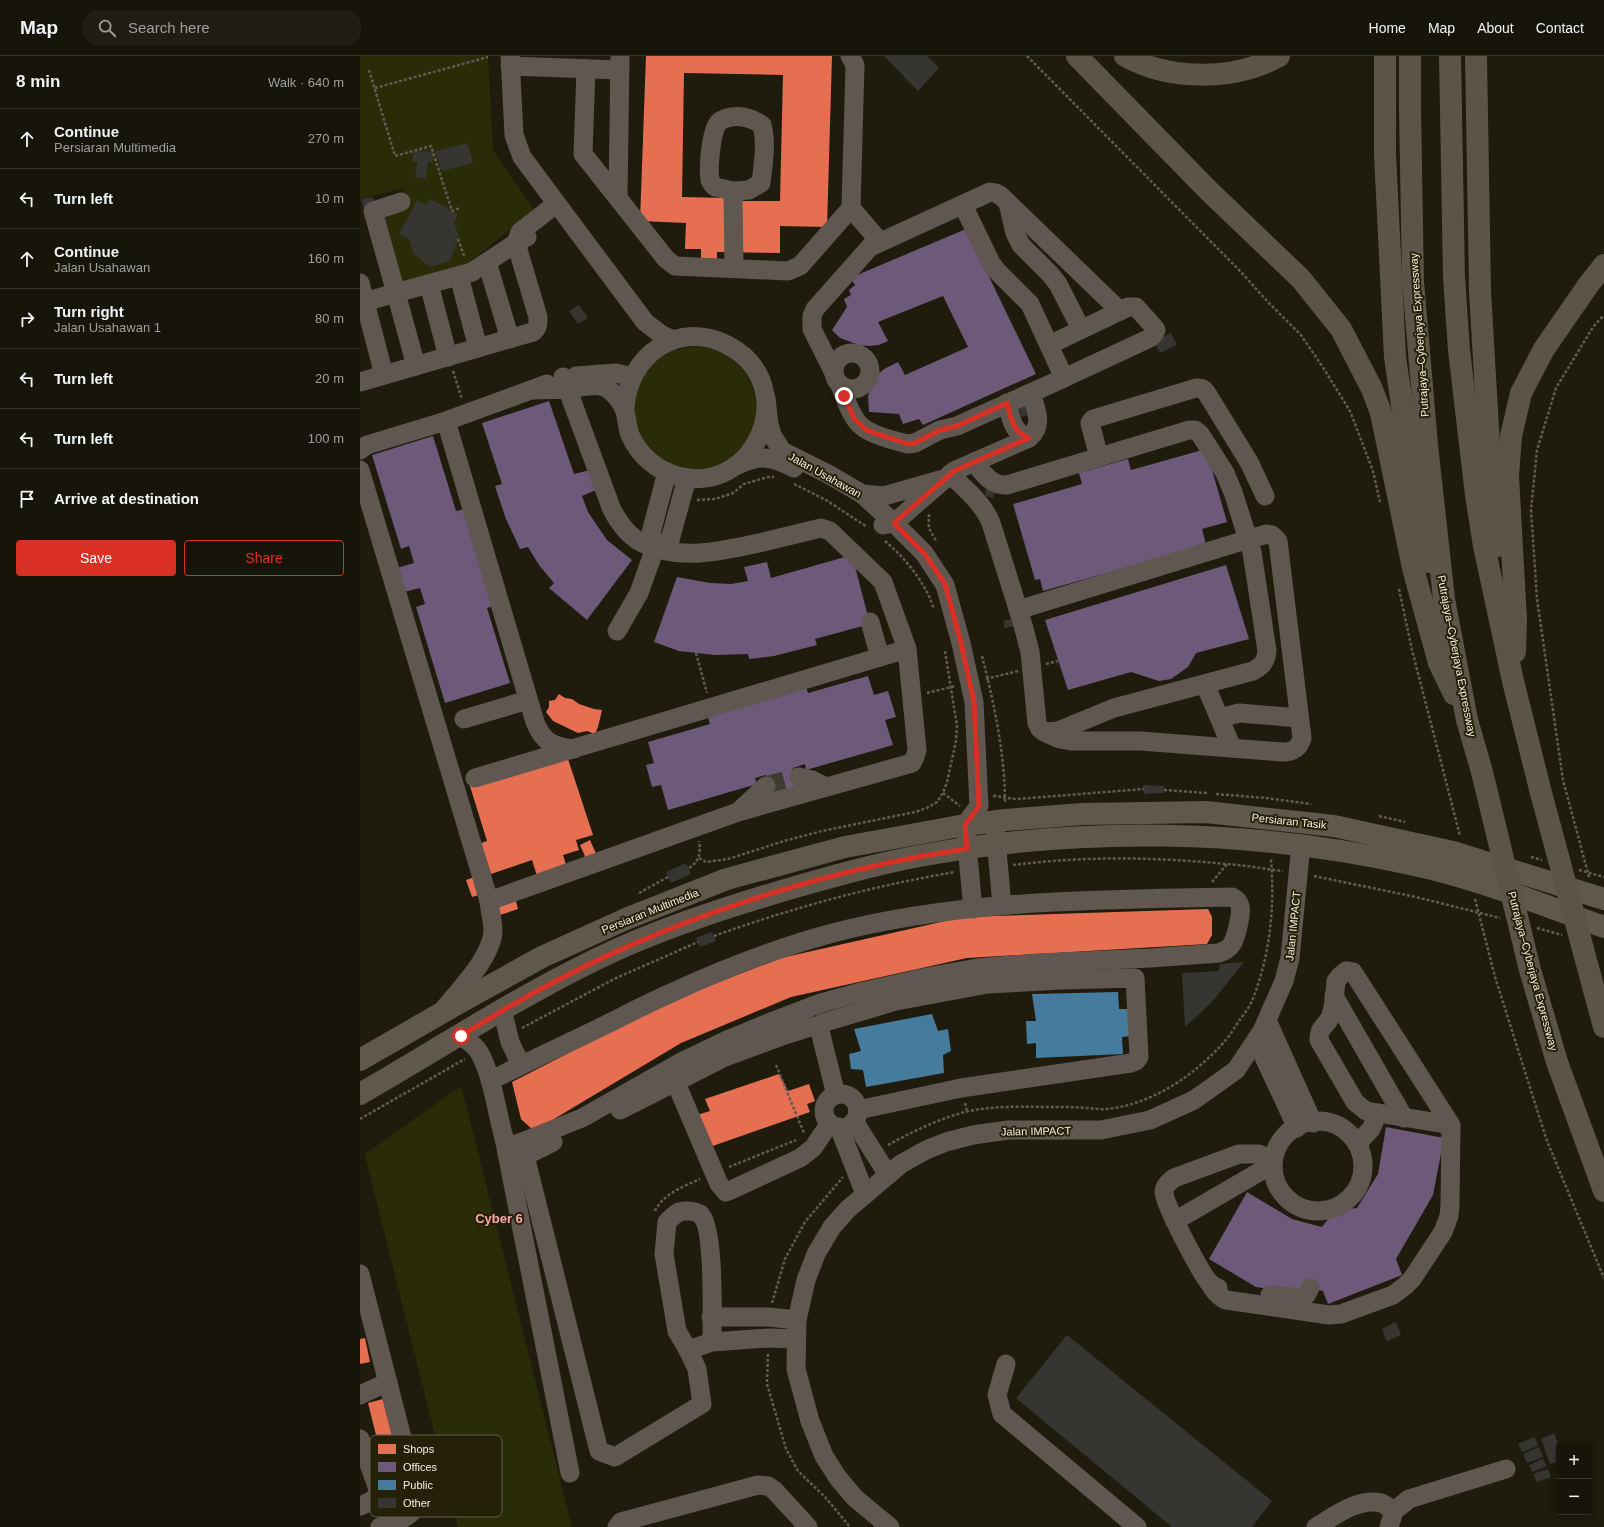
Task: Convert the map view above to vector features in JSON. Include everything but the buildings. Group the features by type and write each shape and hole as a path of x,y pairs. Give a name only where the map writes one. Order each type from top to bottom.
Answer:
{"highway":[{"path":"1078,56 1209,191 1301,279 1340,330 1372,389 1381,414 1413,568 1437,656 1467,720"},
{"path":"1125,56 1169,72 1189,74 1232,72 1255,67 1279,56"},
{"path":"1385,56 1385,154 1395,356 1419,522 1427,557 1444,599"},
{"name":"Putrajaya–Cyberjaya Expressway","path":"1410,56 1413,282 1427,445 1444,599 1467,720 1482,772 1530,970 1557,1062 1604,1191"},
{"path":"1450,56 1454,277 1459,350 1476,495 1484,546 1513,681 1604,1027"},
{"path":"1476,56 1480,291 1491,479 1498,543 1495,600"},
{"path":"1513,681 1516,620 1508,476 1511,436 1522,393 1544,350 1589,284 1604,265"}],"main road":[{"name":"Persiaran Tasik","path":"972,815 994,821 1083,814 1206,812 1334,826 1453,852 1604,899"},
{"name":"Persiaran Multimedia","path":"360,1060 542,957 628,918 727,880 845,847 972,815"},
{"name":"Persiaran Tasik","path":"967,849 1051,839 1175,836 1301,844 1412,864 1468,879 1604,927"},
{"path":"360,1094 461,1036 502,1009 570,972 621,948 685,922 744,901 869,866 967,849"}],"street":[{"path":"578,64 583,154 670,263 675,266 788,271 800,266 851,208 855,65 850,56"},
{"path":"618,198 620,63 578,64 510,61 514,135 522,156 559,208 645,322 662,335 674,340"},
{"path":"733,191 734,268"},
{"path":"1049,345 1081,329 1120,311 1128,307 1136,307 1156,330 1150,338 1064,378 957,426 940,430 915,443 908,444 866,430 854,418 837,379 812,329 812,316 815,309 870,247 990,192 996,193 1008,203 1120,311"},
{"path":"401,202 367,213 396,293 416,366"},
{"path":"1008,203 1015,233 1021,245 1058,284 1081,329"},
{"path":"963,204 991,263 1030,304 1064,378"},
{"path":"362,302 429,284 463,270 472,272 526,238 559,208"},
{"path":"851,208 880,242"},
{"path":"360,382 533,332 538,325 538,317 516,243"},
{"path":"487,262 510,339"},
{"path":"463,270 478,348"},
{"path":"360,283 362,302 384,375"},
{"path":"429,284 448,357"},
{"path":"645,322 653,351"},
{"path":"696,337 707,338 718,341 738,351 754,367 764,387 766,398 765,421 757,443 733,468 715,475 687,478 667,472 650,461 637,447 628,429 625,410 628,387 632,377 645,358 653,351 674,340 696,337"},
{"path":"360,450 367,445 446,422 467,413 535,390 616,373 632,377"},
{"path":"565,383 604,387 616,396 625,410"},
{"path":"489,901 738,812 912,763 917,750 907,649 883,582 830,531 821,528 724,551 696,554 672,552 655,548 637,540 629,534 612,510 565,383"},
{"path":"1099,457 1090,423 1093,419 1196,388 1203,389 1249,462 1265,496"},
{"path":"862,494 884,496 946,477 974,462 1029,438 1034,434 1038,427 1038,420 1031,393"},
{"name":"Jalan Usahawan","path":"766,398 769,424 772,435 782,451 828,474 862,494 889,524 937,589 955,621 974,702 972,815 967,849 973,909"},
{"path":"1007,403 1014,427 1018,433 1029,438"},
{"path":"446,422 535,722 542,736 552,744 559,747 574,749"},
{"path":"974,462 989,480 1001,485 1007,485 1189,430 1195,430 1200,434 1224,473 1249,539 1267,652 1266,660 1260,667 1253,671 1114,708 1058,731 1048,732"},
{"name":"Jalan Usahawan","path":"733,468 756,458 766,457 780,461 853,499 889,524"},
{"path":"360,470 489,901 493,932 491,942 480,964 441,1013"},
{"path":"617,631 639,593 655,548 651,533 667,472"},
{"path":"889,524 946,477"},
{"path":"946,477 981,505 987,513 1030,652 1037,723 1040,729 1060,739 1071,741 1141,740 1282,752 1290,752 1297,749 1300,744 1302,738 1278,541 1272,535 1267,534 1249,539 1018,610"},
{"path":"655,548 670,540 687,478"},
{"path":"870,622 880,657"},
{"path":"475,778 907,649"},
{"path":"1205,684 1232,748"},
{"path":"464,719 528,700"},
{"path":"1220,718 1239,713 1299,718"},
{"path":"798,777 812,780 826,787"},
{"path":"738,812 766,786"},
{"path":"994,821 1002,905"},
{"name":"Jalan IMPACT","path":"890,1527 855,1498 838,1478 824,1456 810,1421 796,1369 797,1320 806,1280 816,1254 832,1227 848,1209 901,1164 926,1150 946,1142 973,1135 1008,1130 1100,1130 1150,1120 1194,1100 1236,1070 1267,1020 1284,981 1290,958 1301,844"},
{"path":"490,1081 667,994 776,950 831,934 869,925 920,916 1002,905 1072,901 1232,897 1238,901 1240,914 1233,944 1228,949 1219,953 1038,963 977,968 927,977 821,1003 727,1040 683,1061 582,1118 517,1144 508,1144 504,1138"},
{"path":"1273,1162 1258,1154 1239,1154 1174,1178 1168,1182 1164,1188 1165,1200 1175,1221 1208,1281 1221,1298 1320,1315 1341,1314 1393,1295 1399,1291 1412,1279 1443,1232 1450,1205 1451,1126 1446,1115 1353,972 1346,971 1336,981 1330,1018 1319,1033 1319,1040 1355,1102 1366,1111 1451,1126"},
{"path":"676,1082 719,1184 726,1192 800,1158 845,1120 857,1105 851,1097 846,1095 836,1095 828,1100 825,1105 825,1115 845,1120 961,1088 1131,1063 1136,1061 1140,1057 1135,978 988,984 896,1001 819,1027 782,1036 725,1057 525,1156 599,1451 615,1457 702,1404 697,1369 677,1331 664,1254 667,1222 679,1212 692,1211 700,1214 706,1223 711,1266 712,1342"},
{"path":"1334,996 1404,1118"},
{"path":"502,1009 508,1035 521,1065"},
{"path":"1267,1020 1305,1125"},
{"path":"819,1027 836,1095"},
{"path":"461,1036 479,1051 490,1081 504,1138 570,1473"},
{"path":"1256,1040 1305,1125"},
{"path":"1357,1144 1371,1129 1378,1113"},
{"path":"845,1120 874,1153 888,1175"},
{"path":"845,1120 854,1167 865,1194"},
{"path":"1331,1123 1340,1126 1357,1144 1363,1161 1361,1183 1348,1199 1329,1208 1308,1210 1289,1202 1281,1193 1276,1182 1273,1162 1275,1150 1281,1140 1305,1125 1331,1123"},
{"path":"1175,1221 1273,1162"},
{"path":"360,1274 363,1297 388,1382 401,1435"},
{"path":"1208,1281 1214,1287 1221,1290 1301,1298 1306,1295 1310,1288"},
{"path":"712,1317 769,1317 797,1320"},
{"path":"688,1350 712,1342 769,1338 796,1339"},
{"path":"1006,1364 997,1395 1002,1414 1137,1527"},
{"path":"360,1395 388,1382"},
{"path":"360,1439 365,1468"},
{"path":"1316,1527 1349,1507 1365,1503 1382,1503 1391,1519 1409,1499 1506,1469"},
{"path":"617,1527 621,1522 758,1485 764,1485 774,1490 808,1527"},
{"path":"360,1506 370,1501"},
{"path":"380,1527 408,1522"}],"path":[{"path":"1027,56 1241,272 1301,335 1350,411 1373,472 1382,509"},
{"path":"375,88 488,57"},
{"path":"369,70 395,156 431,146 452,211 460,208"},
{"path":"458,239 463,270"},
{"path":"1590,878 1563,780 1537,599 1531,510 1537,450 1556,388 1593,327 1604,315"},
{"path":"448,357 467,413"},
{"path":"1398,583 1412,650 1439,753"},
{"path":"696,652 711,707"},
{"path":"1005,798 1017,799 1144,789"},
{"path":"943,793 972,815"},
{"path":"689,868 695,864 701,852 697,827"},
{"path":"874,1153 907,1135 949,1117 967,1112 997,1108 1036,1107 1106,1109 1141,1101 1168,1088 1192,1072 1226,1041 1251,1002 1265,960 1271,924 1272,870 1270,842"},
{"path":"998,866 1048,860 1138,858 1227,864 1298,873 1416,897 1505,920"},
{"path":"714,936 797,908 850,894 899,882 969,870"},
{"path":"1536,928 1566,936"},
{"path":"508,1035 614,979 698,942"},
{"path":"1495,977 1547,1141 1604,1278"},
{"path":"360,1119 479,1051"},
{"path":"769,1317 785,1258 805,1222 838,1182 854,1167"},
{"path":"769,1338 767,1384 786,1449 798,1471 825,1498 850,1527"}],"green space":[{"path":"360,56 488,56 493,150 534,210 467,264 402,284 383,214 408,205 403,188 360,199"},
{"path":"695,347 707,348 718,352 729,357 738,365 746,374 751,385 755,396 755,420 751,431 746,442 738,451 729,459 718,464 707,468 695,469 683,468 672,464 661,459 652,451 644,442 639,431 635,420 634,408 635,396 639,385 644,374 652,365 661,357 672,352 683,348"},
{"path":"461,1086 572,1527 458,1527 456,1517 502,1517 502,1435 435,1435 365,1154"}],"tunnel":[{"path":"766,786 799,777"}],"district":[{"name":"Cyber 6","path":"499,1218"}],"route":[{"path":"461,1036 502,1009 570,972 621,948 685,922 744,901 869,866 967,849 965,825 979,806 974,702 961,643 945,584 924,553 894,523 954,471 1029,438 1018,433 1014,427 1007,403 957,426 940,430 915,443 908,444 866,430 854,418 844,396"}]}
